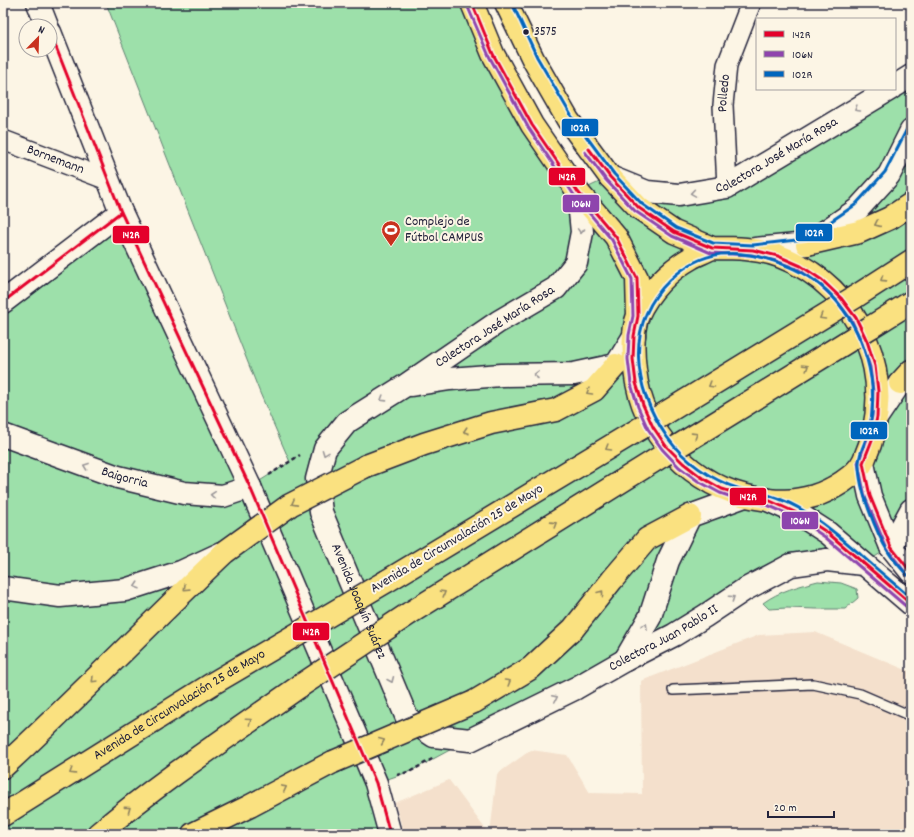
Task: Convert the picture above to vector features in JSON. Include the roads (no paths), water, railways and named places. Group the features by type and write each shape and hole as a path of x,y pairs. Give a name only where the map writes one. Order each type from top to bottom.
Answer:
{"highway":[{"path":"472,3 493,54 532,125 578,192 616,237 637,278 636,326 633,359 636,383 643,405 650,420 666,446 683,463 701,477 722,489 745,496 768,500 797,501 825,492 846,480 863,463 872,440 877,417 878,391 875,366 868,341 856,318 841,298 817,277 801,266 778,256 753,250 712,248 674,232 639,208 610,178 568,120 533,60 506,3"},
{"path":"807,244 859,232 890,218 911,204"},
{"path":"636,326 651,292 669,273 690,258 712,248"},
{"name":"Avenida de Circunvalación 25 de Mayo","path":"3,815 212,684 388,581 641,428 911,261"},
{"path":"98,834 122,814 217,744 300,686 410,613 911,302"},
{"path":"3,767 53,721 225,552 290,505 366,466 424,444 491,423 556,410 594,390 616,365"},
{"path":"193,834 333,762 474,702 531,668 573,629 647,539 690,516"}],"street":[{"path":"38,3 45,18"},
{"name":"Polledo","path":"728,187 723,105 727,65 751,3"},
{"path":"58,52 121,212 250,487 376,783 390,834"},
{"path":"896,85 911,76"},
{"name":"Colectora José María Rosa","path":"610,178 647,192 679,195 728,187 888,90"},
{"path":"753,250 807,244 858,209 889,175 911,131"},
{"name":"Bornemann","path":"3,140 108,180"},
{"name":"Colectora José María Rosa","path":"347,422 406,385 498,322 556,288 576,263 582,232 578,192"},
{"path":"3,302 121,212"},
{"path":"406,385 450,379 502,375 574,374 616,365 636,326"},
{"path":"877,417 907,378"},
{"name":"Avenida Joaquín Suárez","path":"347,422 326,449 317,479 321,512 407,718 434,736 470,740"},
{"name":"Baigorria","path":"3,435 118,477 184,493 223,496 250,487"},
{"path":"863,463 870,496 891,547 911,572"},
{"path":"625,660 650,617 668,561 690,516 745,496"},
{"path":"768,500 797,513 828,532 863,564 911,604"},
{"path":"891,547 908,513 911,510"},
{"path":"3,588 60,596 125,590 181,572 225,552"},
{"name":"Colectora Juan Pablo II","path":"470,740 576,688 625,660 674,635 744,590 791,565 827,560 863,564"},
{"path":"218,834 250,806"}],"lane":[{"path":"673,690 812,684 860,694 911,716"}],"place":[{"name":"3575","path":"526,32"},
{"name":"Complejo de Fútbol CAMPUS","path":"391,247"}]}
